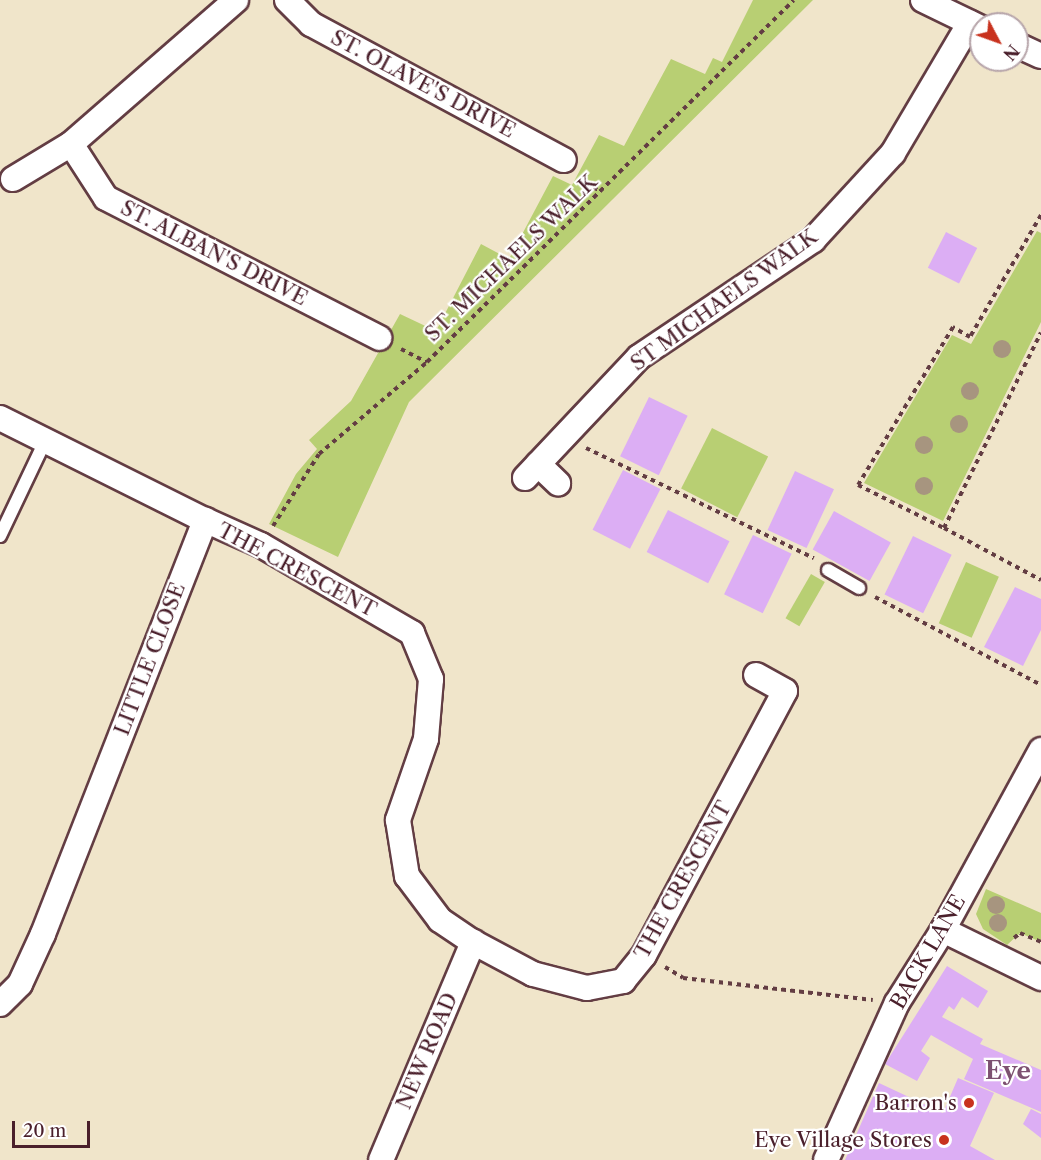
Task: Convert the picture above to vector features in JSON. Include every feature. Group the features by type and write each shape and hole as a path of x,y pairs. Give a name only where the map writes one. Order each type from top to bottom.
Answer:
{"street":[{"path":"14,179 71,144 236,0"},
{"name":"ST. OLAVE'S DRIVE","path":"287,0 311,24 564,160"},
{"path":"923,0 969,23"},
{"name":"ST MICHAELS WALK","path":"558,483 531,471 639,357 813,240 893,153 969,37"},
{"name":"ST. ALBAN'S DRIVE","path":"71,144 106,198 379,338"},
{"path":"0,418 205,520"},
{"name":"THE CRESCENT","path":"205,520 261,545 412,633 431,679 426,739 398,819 407,876 440,920 473,942 533,974 586,988 623,981 644,955 785,691 756,675"},
{"name":"LITTLE CLOSE","path":"0,1004 20,984 42,934 205,520"},
{"name":"BACK LANE","path":"826,1160 897,1003 993,850 1041,750"},
{"path":"943,930 1041,978"},
{"name":"NEW ROAD","path":"381,1160 473,942"}],"lane":[{"path":"0,536 46,439"},
{"path":"825,566 859,588"}],"path":[{"name":"ST. MICHAELS WALK","path":"261,545 319,454 427,362 794,0"},
{"path":"1041,215 970,337 953,327 858,485 1041,580"},
{"path":"1036,226 1041,229"},
{"path":"944,528 1041,333"},
{"path":"563,437 825,566"},
{"path":"874,588 872,595 1041,685"},
{"path":"644,955 683,978 897,1003"}],"green space":[{"path":"753,0 813,0 409,402 338,557 269,524 296,474 317,449 309,440 351,401 400,314 436,331 481,244 509,259 553,176 572,185 599,135 624,146 671,59 705,74 713,58 722,62"},
{"path":"1037,231 1041,233 1041,322 943,521 864,483 952,335 971,344"},
{"path":"712,428 768,457 737,517 681,489"},
{"path":"966,562 999,577 972,638 939,623"},
{"path":"811,574 825,582 799,626 786,618"},
{"path":"986,889 1041,913 1041,942 1020,933 1007,945 983,929 976,914"}],"building":[{"path":"946,232 977,248 959,284 928,268"},
{"path":"649,397 688,416 659,475 620,456"},
{"path":"623,470 660,489 630,549 593,530"},
{"path":"795,471 834,489 807,548 768,530"},
{"path":"668,510 729,541 708,583 647,552"},
{"path":"834,511 891,543 870,581 813,549"},
{"path":"753,535 792,554 763,613 724,594"},
{"path":"913,536 952,555 923,613 885,594"},
{"path":"1015,587 1041,599 1041,630 1023,666 984,647"},
{"path":"947,966 988,991 978,1008 962,997 954,1010 949,1006 942,1017 983,1039 980,1044 1041,1070 1041,1112 964,1079 973,1059 931,1035 921,1051 930,1058 917,1081 885,1064"},
{"path":"958,1078 994,1093 970,1146 995,1160 845,1160 879,1083 943,1113"},
{"path":"1031,1109 1041,1114 1041,1138 1023,1124"}],"place":[{"name":"Barron's","path":"969,1103"},
{"name":"Eye Village Stores","path":"944,1140"}],"district":[{"name":"Eye","path":"1008,1071"}]}
